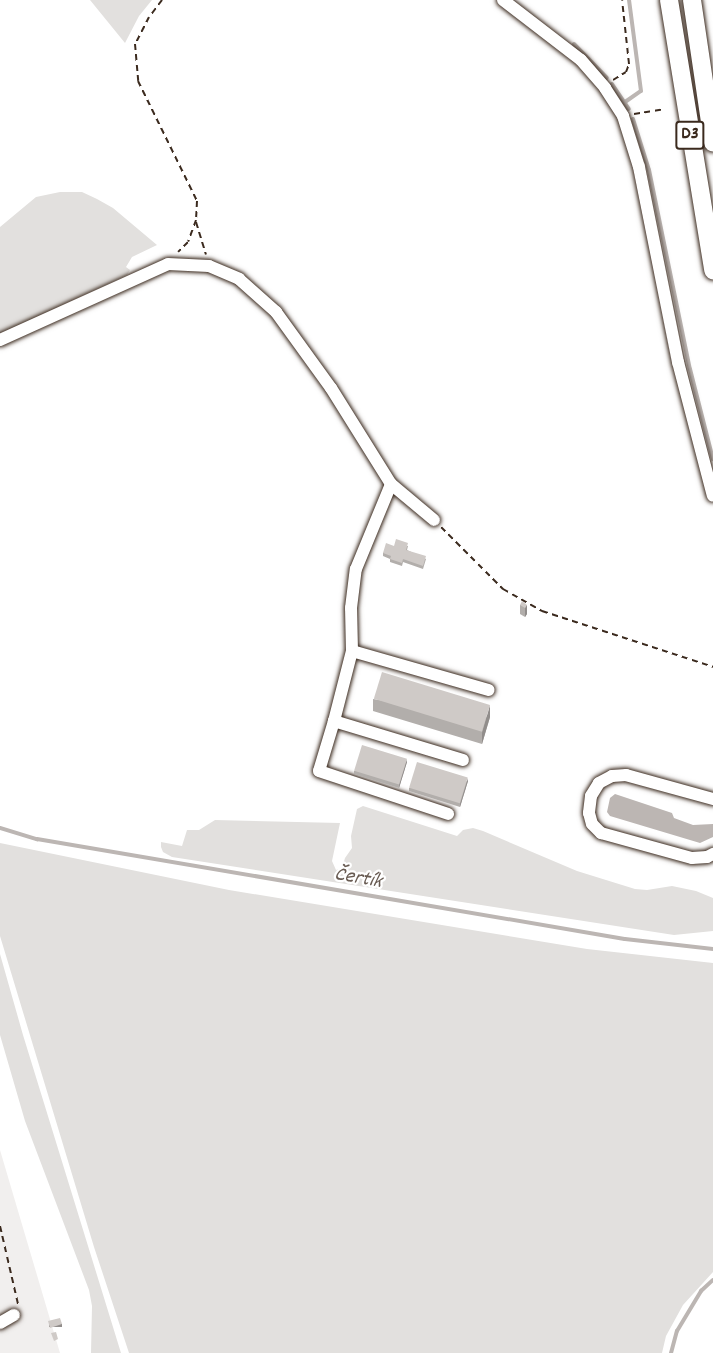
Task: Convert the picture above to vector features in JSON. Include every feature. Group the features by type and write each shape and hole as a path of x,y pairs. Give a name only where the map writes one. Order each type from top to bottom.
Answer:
{"highway":[{"name":"D3","path":"669,0 713,270"},
{"name":"D3","path":"692,0 713,142"}],"lane":[{"path":"503,0 566,46 603,86 623,116 639,167 678,362 713,496"},
{"path":"0,340 168,264 209,266 239,279 276,312 331,388 391,484 434,520"},
{"path":"391,484 356,569 351,608 352,651 319,771 448,814"},
{"path":"352,651 489,690"},
{"path":"333,721 463,760"},
{"path":"713,799 626,775 612,776 599,783 591,796 589,813 592,824 601,833 692,858 708,858 713,854"},
{"path":"0,1323 14,1315"}],"path":[{"path":"162,0 149,17 135,44 138,81 196,201 196,220 209,266"},
{"path":"603,86 626,72 629,64 622,0"},
{"path":"623,116 664,109"},
{"path":"168,264 188,242 196,220"},
{"path":"434,520 503,589 542,611 713,667"},
{"path":"0,1226 20,1301 14,1315"}],"shaded area":[{"path":"90,0 152,0 139,16 125,43"},
{"path":"60,192 82,192 97,199 113,208 157,245 132,257 126,267 130,270 127,275 0,334 0,227 36,197"},
{"path":"615,794 672,813 674,818 693,825 713,824 713,837 700,843 610,816 607,812 610,798"},
{"path":"363,806 457,836 463,830 473,828 483,831 577,871 635,889 647,890 672,886 696,891 713,898 713,931 674,935 172,857 163,852 161,847 161,842 182,846 187,830 199,830 215,820 340,823 332,861 336,870 342,868 352,848 351,836 357,809"},
{"path":"0,843 229,890 587,949 713,963 713,1272 683,1305 666,1336 662,1353 129,1353 94,1247 0,936"},
{"path":"0,954 121,1353 91,1353 92,1306 89,1290 25,1121 0,1035"},
{"path":"0,1150 60,1353 0,1353"}],"building":[{"path":"396,539 408,543 406,550 426,556 423,566 403,559 402,563 390,559 391,556 383,553 386,543 394,546"},
{"path":"522,601 527,605 525,608 520,605"},
{"path":"382,672 490,705 482,732 374,699"},
{"path":"362,745 407,759 399,785 354,771"},
{"path":"417,762 468,777 460,803 409,788"},
{"path":"60,1318 62,1324 50,1328 48,1321"},
{"path":"56,1332 58,1339 54,1341 51,1333"}],"waterway":[{"path":"625,102 641,91 629,0"},
{"path":"574,44 607,78"},
{"path":"612,84 629,109"},
{"path":"633,119 649,170 690,369 713,459"},
{"name":"Čertík","path":"0,828 37,839 625,939 713,949"},
{"path":"671,1353 677,1331 701,1291 713,1280"}]}
